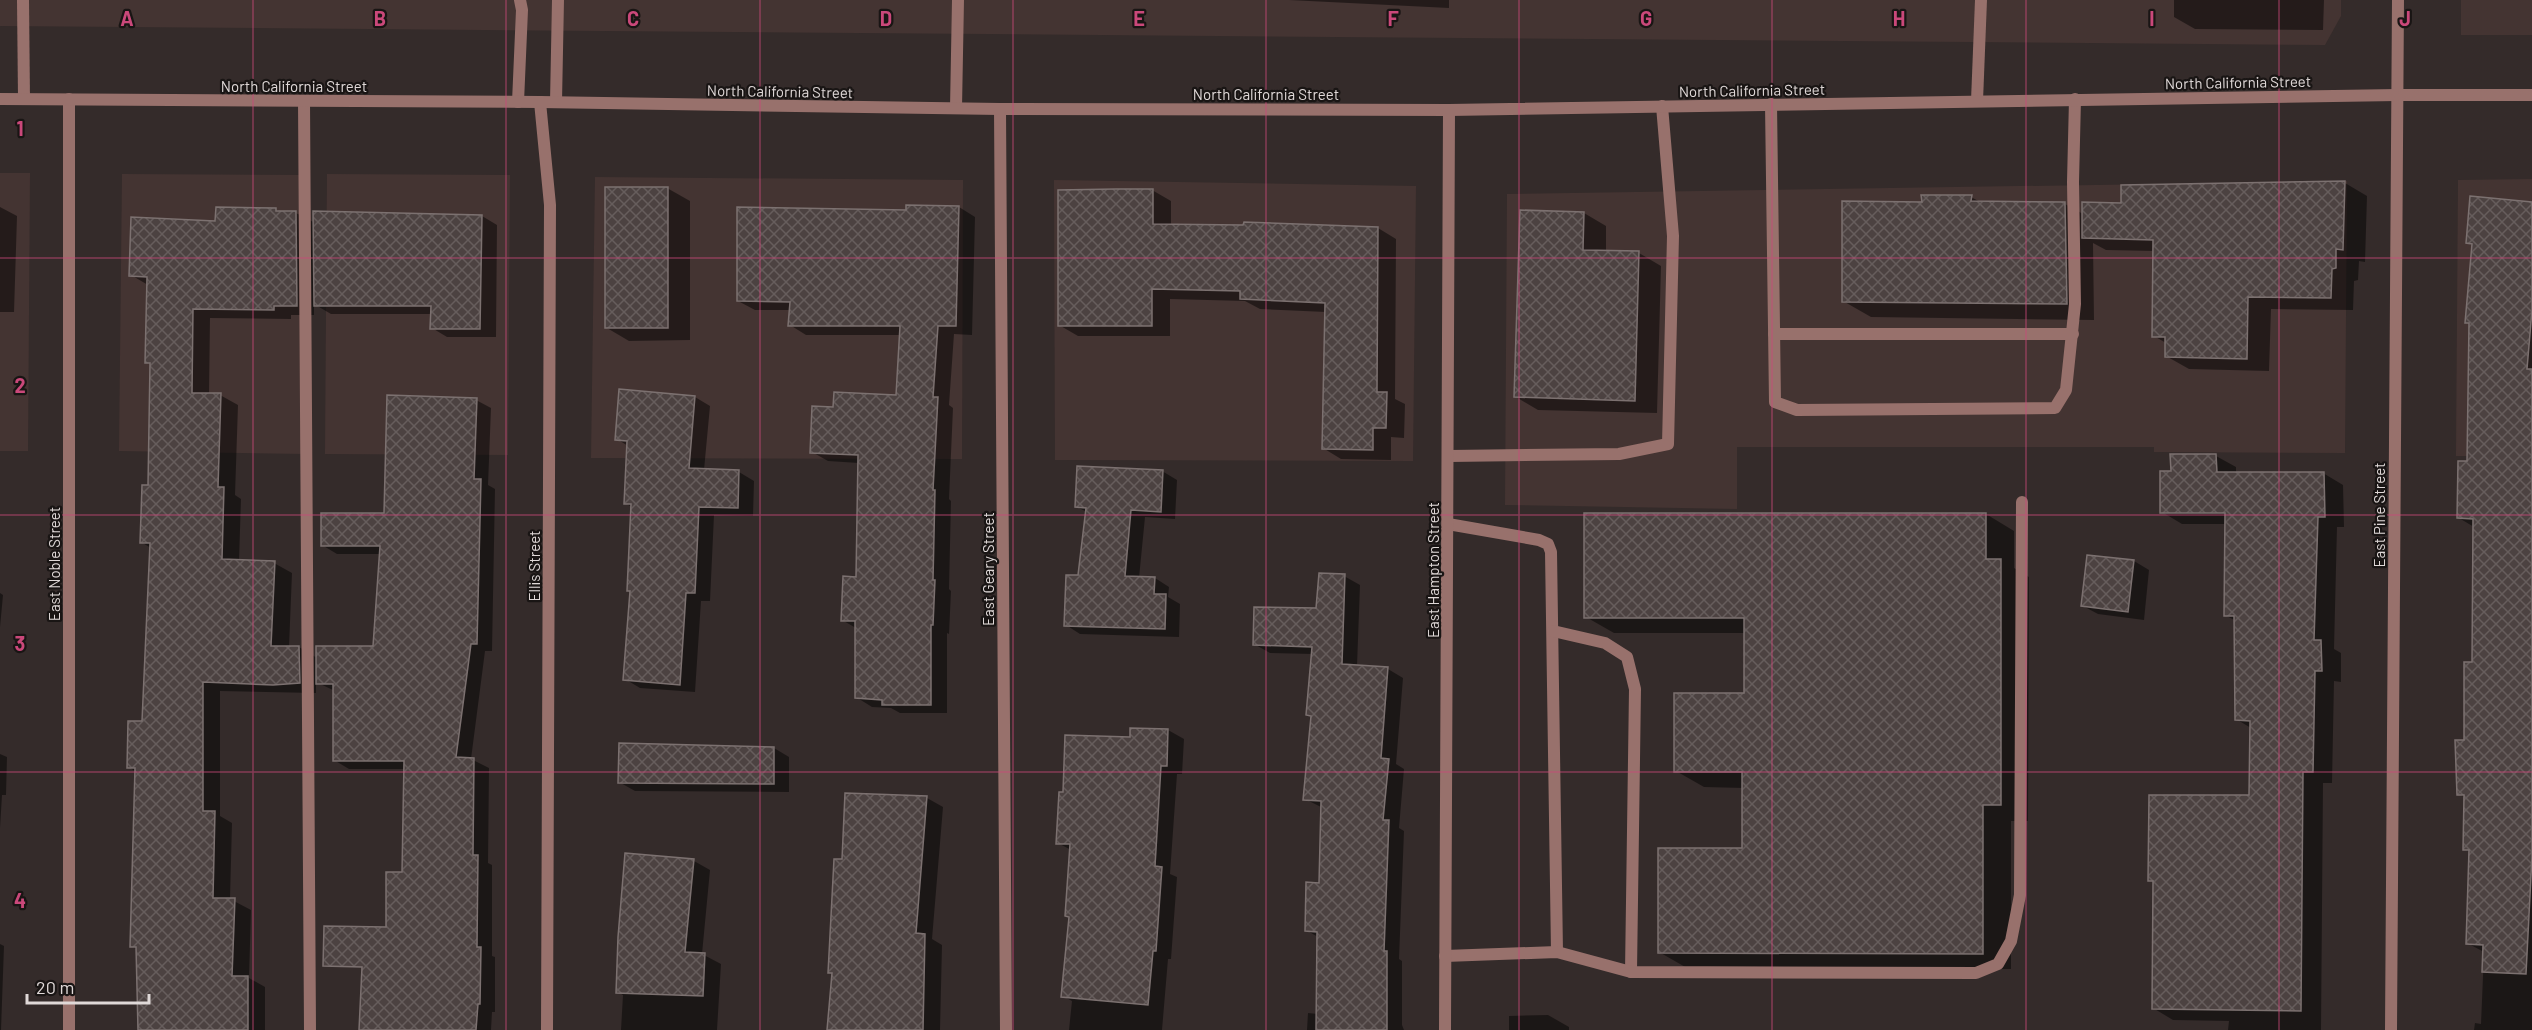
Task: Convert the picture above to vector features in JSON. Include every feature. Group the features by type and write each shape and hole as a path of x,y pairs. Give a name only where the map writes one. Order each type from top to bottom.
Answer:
{"street":[{"path":"23,0 24,99"},
{"path":"518,102 522,10 520,0"},
{"path":"556,102 558,0"},
{"path":"956,108 958,0"},
{"path":"1977,101 1980,0"},
{"name":"East Pine Street","path":"2391,1030 2398,0"},
{"name":"North California Street","path":"0,99 556,102 1000,109 1449,110 2075,99 2532,95"},
{"name":"East Noble Street","path":"69,99 69,1030"},
{"path":"1771,104 1774,402 1797,410 2055,408 2066,390 2075,304 2073,182 2075,99"},
{"path":"304,101 310,1030"},
{"name":"Ellis Street","path":"540,102 550,205 547,1030"},
{"path":"1449,456 1618,454 1668,444 1673,236 1662,106"},
{"name":"East Geary Street","path":"1000,109 1006,1030"},
{"name":"East Hampton Street","path":"1445,1030 1449,110"},
{"path":"1774,334 2073,334"},
{"path":"1445,956 1557,952 1631,972 1976,973 1998,964 2011,940 2020,896 2022,502"},
{"path":"1448,524 1548,544 1551,552 1557,952"},
{"path":"1553,631 1605,643 1627,657 1635,689 1631,972"}],"shaded area":[{"path":"0,0 2341,0 2341,16 2325,45 0,26"},
{"path":"2461,0 2532,0 2532,35 2461,35"},
{"path":"0,173 30,173 28,451 0,451"},
{"path":"122,174 307,175 305,454 119,451"},
{"path":"327,174 510,175 508,455 325,454"},
{"path":"595,177 963,180 962,459 591,458"},
{"path":"2532,179 2532,456 2456,456 2458,180"},
{"path":"1054,180 1416,186 1413,461 1055,460"},
{"path":"2347,181 2345,453 2154,452 2154,447 1737,447 1737,509 1505,505 1507,194"}],"building":[{"path":"2345,181 2343,250 2336,249 2336,268 2332,269 2331,298 2248,297 2247,359 2165,357 2165,337 2152,337 2153,240 2082,238 2082,202 2121,203 2121,185"},
{"path":"605,187 668,187 668,328 605,328"},
{"path":"1153,189 1153,224 1243,225 1244,222 1378,227 1377,392 1387,392 1386,428 1373,428 1373,450 1322,449 1325,303 1240,299 1240,291 1152,289 1152,326 1058,326 1058,190"},
{"path":"1921,195 1972,195 1971,201 2065,202 2067,304 1842,302 1842,201 1922,202"},
{"path":"2470,196 2532,202 2532,310 2527,369 2532,369 2532,856 2526,974 2482,972 2483,945 2466,944 2469,850 2463,850 2464,795 2457,795 2455,740 2464,740 2464,662 2472,662 2473,519 2457,518 2458,461 2467,461 2469,323 2465,323 2472,244 2466,243"},
{"path":"906,205 959,206 956,326 938,326 933,397 938,397 933,490 935,490 933,580 935,580 933,625 931,625 931,705 882,705 882,700 855,698 855,621 841,621 843,576 856,577 858,455 810,453 812,406 833,407 834,392 896,395 900,326 788,326 790,302 737,301 737,207 906,210"},
{"path":"216,207 276,208 276,211 296,211 297,306 274,306 274,310 193,309 192,393 221,393 218,487 224,487 222,559 275,561 271,646 299,646 300,683 273,685 203,682 203,811 215,811 213,898 235,898 232,976 248,976 248,1030 138,1030 136,947 130,947 135,768 127,768 128,721 142,721 150,543 140,543 142,485 148,485 150,363 145,363 147,277 129,276 131,217 215,221"},
{"path":"1520,210 1584,212 1583,250 1639,251 1635,401 1514,397"},
{"path":"313,211 482,215 480,329 430,329 431,306 314,306"},
{"path":"619,389 695,396 689,468 739,470 738,508 699,507 695,593 686,593 680,685 623,680 630,591 627,591 631,504 624,504 627,441 615,440"},
{"path":"387,395 477,398 474,479 481,479 477,644 471,644 456,757 474,758 473,855 478,855 477,947 481,947 480,1004 478,1004 476,1030 359,1030 362,967 323,966 324,926 386,927 386,872 402,872 404,761 333,761 333,684 316,684 316,646 373,646 380,546 321,546 321,513 384,513"},
{"path":"2170,454 2216,454 2217,472 2324,472 2325,517 2318,517 2314,640 2321,640 2322,671 2315,671 2313,772 2303,772 2301,1011 2152,1009 2153,881 2148,881 2149,795 2249,795 2250,721 2235,720 2234,616 2224,616 2225,513 2160,513 2160,471 2171,471"},
{"path":"1077,466 1163,470 1161,512 1131,510 1125,576 1155,577 1154,594 1166,594 1165,629 1064,626 1066,575 1078,575 1086,508 1075,507"},
{"path":"1584,513 1986,513 1986,559 2001,559 2001,805 1983,805 1983,954 1658,953 1658,848 1742,848 1742,772 1674,772 1674,693 1744,693 1744,618 1584,618"},
{"path":"2087,555 2134,560 2128,612 2081,606"},
{"path":"1319,573 1345,574 1342,664 1388,667 1381,758 1389,759 1383,820 1389,820 1384,951 1387,951 1387,1030 1316,1030 1317,932 1305,931 1306,882 1319,883 1321,801 1303,800 1311,716 1306,715 1312,647 1253,645 1254,607 1316,608"},
{"path":"1130,728 1168,729 1167,766 1161,766 1155,866 1162,867 1156,951 1153,951 1148,1005 1061,997 1069,917 1065,916 1070,844 1056,844 1059,792 1063,792 1065,735 1130,737"},
{"path":"619,743 774,747 774,784 618,783"},
{"path":"845,793 927,796 916,933 925,934 923,1030 827,1030 832,973 828,973 834,859 842,859"},
{"path":"625,853 694,859 685,952 705,953 703,996 616,993"}]}
